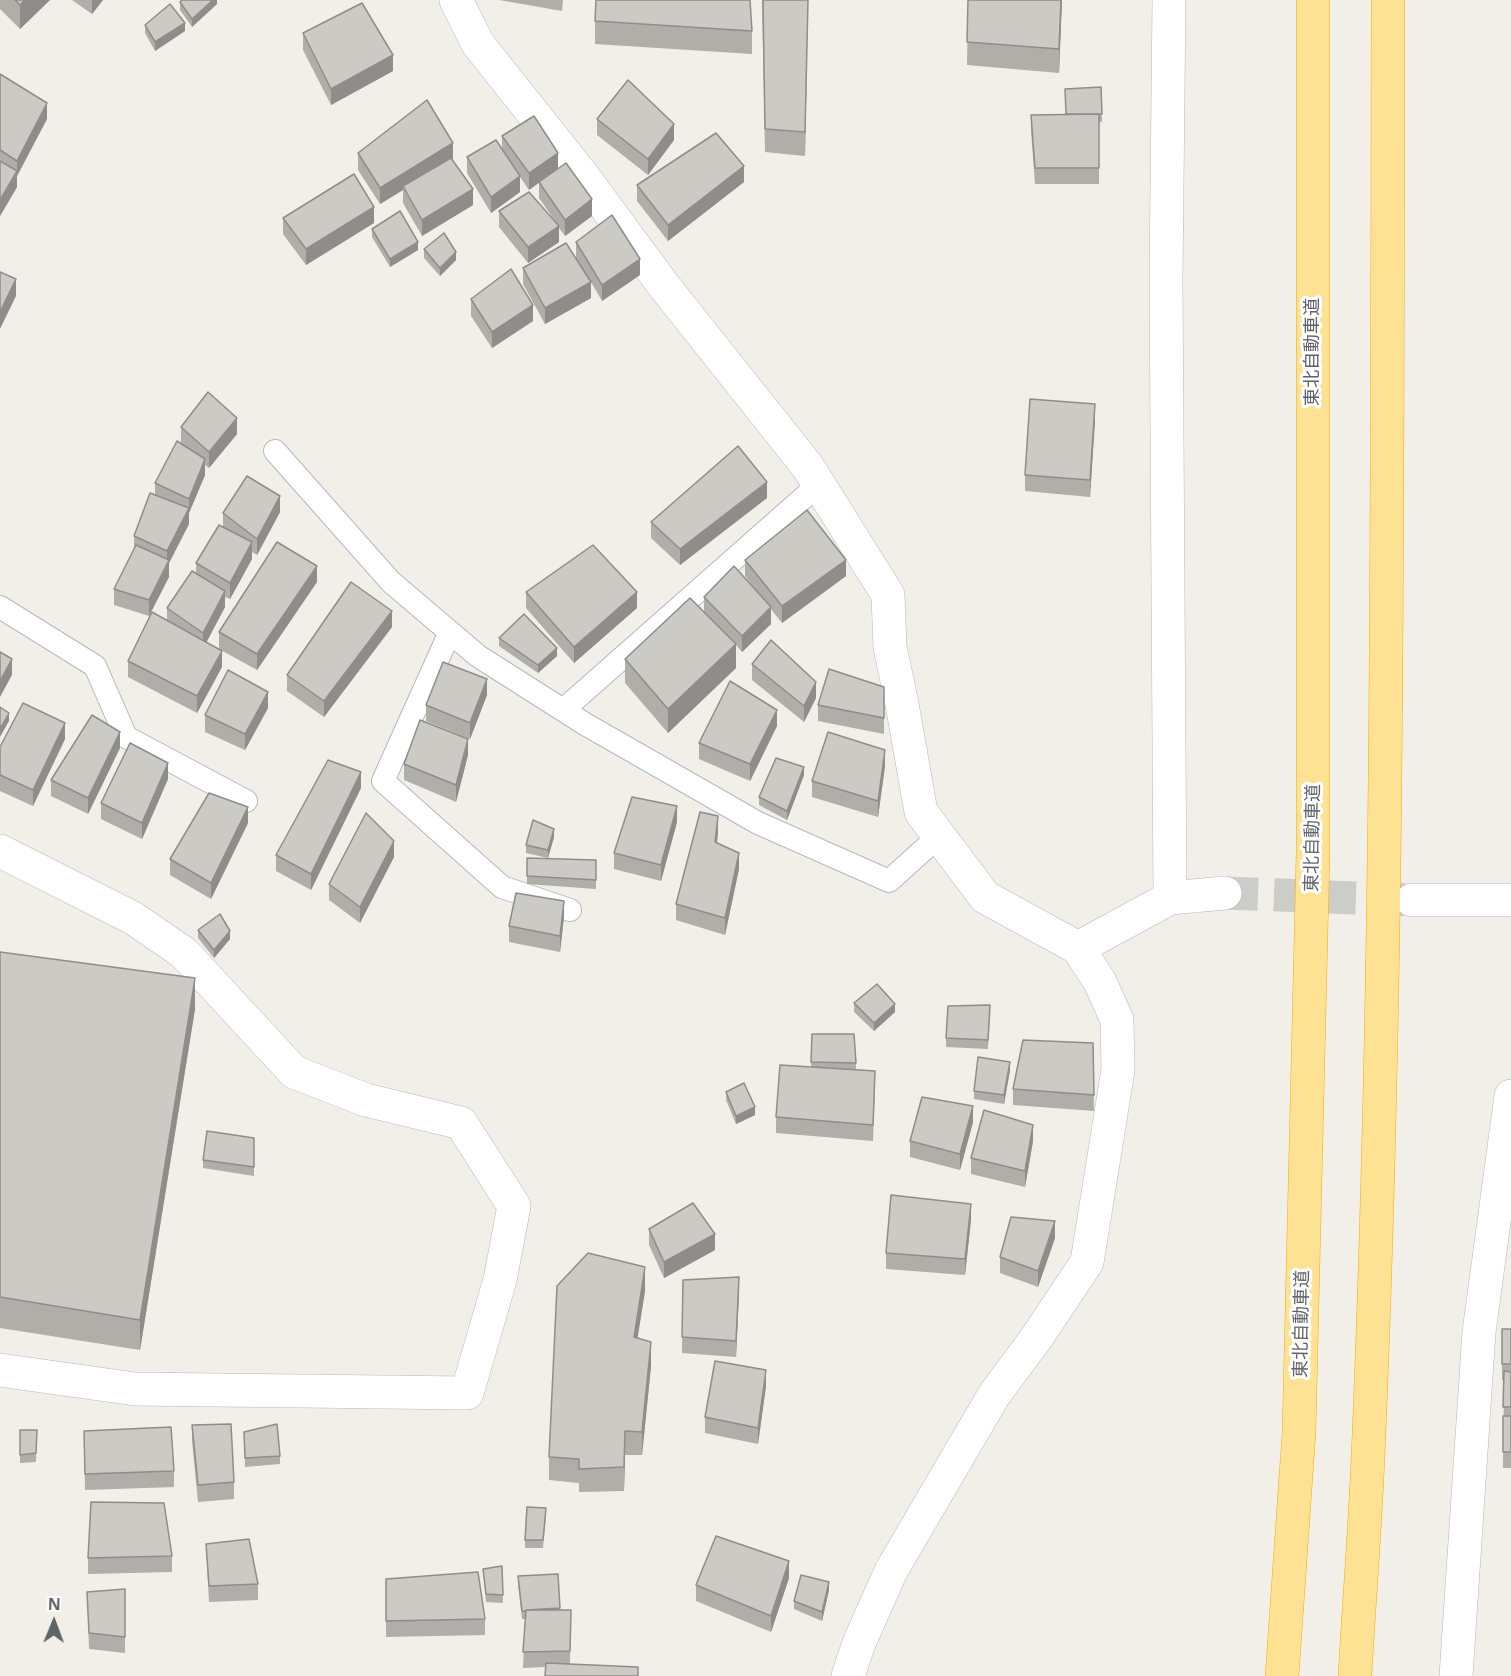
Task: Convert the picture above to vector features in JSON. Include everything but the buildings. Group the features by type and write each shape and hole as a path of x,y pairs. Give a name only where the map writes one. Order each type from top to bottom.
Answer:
{"highway":[{"name":"東北自動車道","path":"1282,1676 1299,1432 1314,852 1313,0"},
{"path":"1354,1676 1368,1461 1383,948 1387,690 1388,0"}],"street":[{"path":"456,0 478,44 583,176 663,286 800,458 888,595 890,647 921,812 985,897 1078,948 1100,982 1117,1020 1118,1070 1087,1262 1037,1337 994,1395 891,1571 859,1643 848,1676"},
{"path":"1169,0 1166,290 1170,898"},
{"path":"0,850 133,918 184,953 294,1072 366,1100 461,1123 514,1206 500,1280 467,1393 135,1389 0,1370"},
{"path":"1078,948 1170,898 1225,893"},
{"path":"1412,900 1511,900"},
{"path":"1456,1676 1479,1332 1504,1195 1511,1096"},
{"path":"1479,1332 1511,1332"}],"lane":[{"path":"275,451 391,582 478,656 563,710 758,823 889,882 939,836"},
{"path":"563,710 818,484"},
{"path":"0,607 95,666 126,738 246,801"},
{"path":"450,632 383,782 502,887 570,910"}],"tunnel":[{"path":"1225,893 1412,900"}]}
